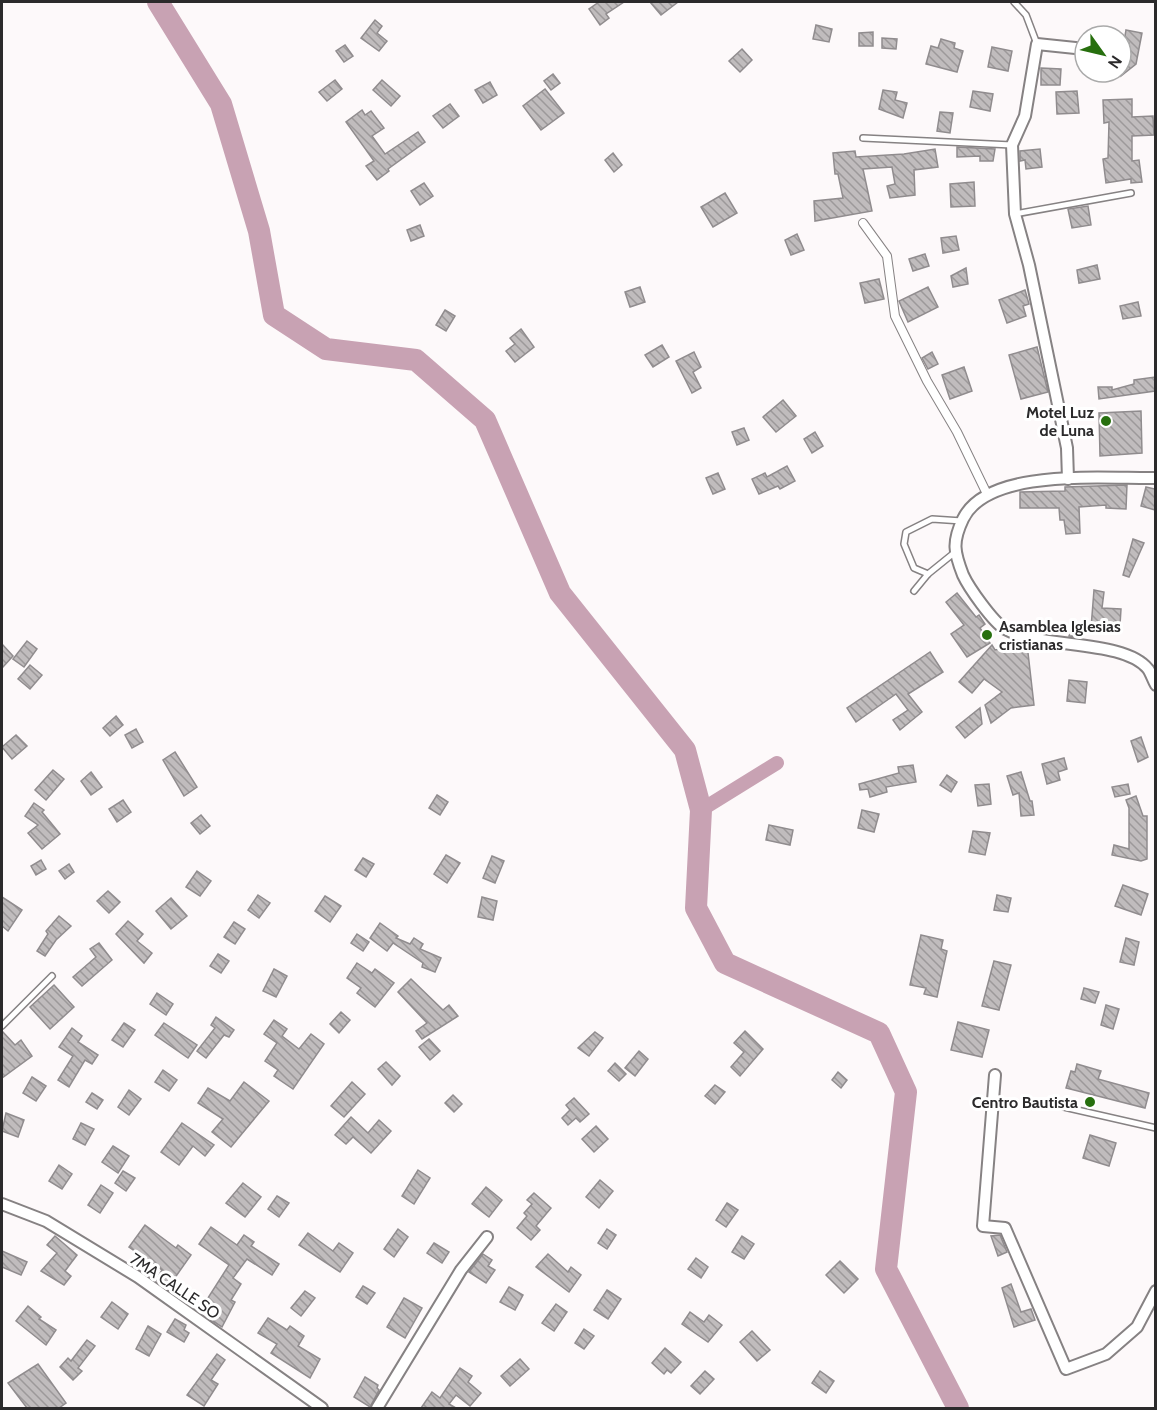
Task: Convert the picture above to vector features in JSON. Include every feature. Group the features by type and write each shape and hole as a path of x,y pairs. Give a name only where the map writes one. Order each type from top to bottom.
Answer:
{"street":[{"path":"1068,479 1067,448 1029,265 1015,214 1012,146 1025,116 1037,44 1073,48"},
{"path":"863,223 887,256 895,316 987,494"},
{"path":"1155,478 1044,480 999,488 987,494 962,521 956,535 954,553 968,585 1004,628 1047,642 1122,653 1137,659 1148,669 1155,685"},
{"path":"995,1075 983,1226 1005,1228 1066,1369 1106,1354 1137,1327 1153,1304 1155,1291"},
{"name":"7MA CALLE SO","path":"2,1204 46,1221 138,1277 322,1408"},
{"path":"377,1408 461,1270 487,1237"}],"lane":[{"path":"1014,2 1026,15 1037,44"},
{"path":"863,138 1012,146"},
{"path":"1015,214 1131,193"},
{"path":"928,574 914,568 904,544 906,532 932,519 962,521"},
{"path":"914,591 928,574 954,553"},
{"path":"2,1026 52,976"},
{"path":"1042,1102 1155,1128"}],"building":[{"path":"599,2 624,2 606,14 609,18 600,25 589,9"},
{"path":"650,2 678,2 661,15"},
{"path":"375,20 382,26 377,33 387,41 379,51 361,38"},
{"path":"816,25 832,29 829,42 813,39"},
{"path":"1133,31 1142,33 1136,64 1133,66"},
{"path":"873,32 873,46 859,46 859,33"},
{"path":"882,38 897,39 896,49 882,48"},
{"path":"941,39 955,43 954,48 963,51 957,72 926,64 931,46 938,48"},
{"path":"345,45 353,56 344,62 336,51"},
{"path":"992,47 1012,51 1008,71 988,67"},
{"path":"742,49 752,60 740,72 729,61"},
{"path":"1041,68 1061,69 1060,85 1041,85"},
{"path":"553,74 560,83 551,90 544,81"},
{"path":"335,80 342,89 327,101 319,92"},
{"path":"382,80 400,96 391,106 373,90"},
{"path":"490,82 497,95 483,103 475,90"},
{"path":"545,89 564,113 541,130 523,106"},
{"path":"883,90 897,92 895,100 907,103 903,118 879,109"},
{"path":"973,91 993,94 990,111 970,107"},
{"path":"1077,91 1079,113 1057,114 1056,92"},
{"path":"1132,99 1132,117 1153,116 1154,135 1132,136 1132,161 1139,160 1142,182 1131,183 1131,179 1106,183 1103,159 1108,158 1109,122 1104,123 1103,100"},
{"path":"450,104 459,116 443,128 433,116"},
{"path":"362,110 365,115 371,111 384,128 372,136 385,154 418,132 425,142 377,180 366,166 374,161 346,122"},
{"path":"940,112 953,113 950,133 937,131"},
{"path":"957,147 995,149 993,161 980,161 980,156 957,157"},
{"path":"935,149 938,167 914,170 915,195 890,198 887,186 895,184 892,167 863,169 872,211 815,221 814,201 843,198 838,174 835,174 833,153 855,151 856,157 904,154"},
{"path":"1040,149 1042,167 1026,169 1025,160 1020,161 1020,151"},
{"path":"613,153 622,165 614,172 605,160"},
{"path":"974,182 975,206 951,207 950,184"},
{"path":"424,183 433,196 420,205 411,191"},
{"path":"725,193 737,213 713,227 701,207"},
{"path":"1088,206 1091,225 1072,228 1068,209"},
{"path":"420,225 424,236 411,241 407,230"},
{"path":"797,234 804,250 791,255 785,240"},
{"path":"956,236 959,250 943,253 941,238"},
{"path":"925,254 929,266 913,271 909,259"},
{"path":"1097,265 1100,279 1079,283 1077,270"},
{"path":"966,268 968,284 953,287 951,276"},
{"path":"879,279 884,299 865,303 860,283"},
{"path":"640,287 645,302 630,307 625,292"},
{"path":"928,287 938,307 908,322 899,301"},
{"path":"1025,290 1029,304 1023,306 1026,316 1007,323 999,300"},
{"path":"1138,302 1141,316 1123,319 1120,306"},
{"path":"445,310 455,316 446,331 436,325"},
{"path":"521,329 534,347 515,362 506,351 515,344 510,338"},
{"path":"662,345 669,357 653,367 645,355"},
{"path":"1037,347 1048,392 1021,399 1009,355"},
{"path":"694,352 701,367 693,372 701,388 692,393 676,361"},
{"path":"932,352 938,364 928,369 922,358"},
{"path":"964,367 972,391 950,399 942,375"},
{"path":"1155,377 1155,391 1099,399 1098,387 1112,387 1112,390 1134,384 1134,380"},
{"path":"783,400 796,416 776,432 763,417"},
{"path":"1141,411 1142,453 1100,456 1099,413"},
{"path":"744,428 749,440 737,445 732,432"},
{"path":"815,432 823,446 812,453 804,439"},
{"path":"787,466 795,481 780,489 778,486 759,494 752,479 765,473 767,477"},
{"path":"718,473 725,489 713,494 706,478"},
{"path":"1127,485 1126,509 1106,508 1106,505 1079,507 1080,533 1066,534 1064,520 1060,520 1059,508 1020,508 1020,492 1065,491 1065,487"},
{"path":"1146,487 1155,489 1155,510 1141,506"},
{"path":"1133,539 1144,543 1129,577 1123,575"},
{"path":"1094,590 1104,592 1102,608 1121,609 1120,625 1102,624 1102,629 1091,628"},
{"path":"957,593 976,617 979,615 985,624 980,628 990,643 967,657 951,634 964,625 946,602"},
{"path":"1072,623 1082,624 1080,637 1069,636"},
{"path":"27,641 37,649 24,667 13,659"},
{"path":"2,644 13,656 2,668"},
{"path":"1027,644 1034,705 1011,708 991,723 985,705 1002,692 984,679 972,693 959,682 992,645 995,650"},
{"path":"930,652 943,672 908,694 922,712 900,730 893,720 908,710 896,694 856,722 847,708"},
{"path":"30,665 42,675 30,689 18,679"},
{"path":"1069,680 1087,682 1085,703 1067,701"},
{"path":"980,708 982,724 965,738 956,727"},
{"path":"116,716 123,725 110,736 103,728"},
{"path":"136,729 143,742 132,748 125,735"},
{"path":"16,735 27,746 12,759 2,747"},
{"path":"1141,737 1148,757 1138,762 1131,741"},
{"path":"175,752 197,787 184,796 163,760"},
{"path":"1064,758 1067,769 1058,772 1060,780 1047,784 1042,764"},
{"path":"913,765 916,782 886,787 887,792 870,797 868,789 860,790 859,784 899,773 898,767"},
{"path":"53,770 64,779 46,800 35,790"},
{"path":"91,772 102,787 91,795 81,781"},
{"path":"1021,772 1030,801 1032,801 1034,815 1021,816 1019,793 1013,795 1007,776"},
{"path":"947,775 957,782 951,792 940,785"},
{"path":"989,784 991,804 978,806 975,785"},
{"path":"1128,784 1130,794 1115,797 1112,787"},
{"path":"437,795 448,802 440,815 429,808"},
{"path":"1136,796 1143,816 1147,816 1147,859 1141,861 1112,855 1114,845 1129,849 1129,808 1126,800"},
{"path":"123,800 131,812 117,822 109,809"},
{"path":"34,803 44,810 42,812 60,834 42,849 28,833 38,825 25,816"},
{"path":"862,810 879,814 874,832 858,828"},
{"path":"201,815 210,826 200,834 191,823"},
{"path":"769,825 793,830 790,845 766,840"},
{"path":"973,831 990,833 985,855 969,852"},
{"path":"446,855 460,863 447,883 434,874"},
{"path":"492,856 504,861 495,883 483,878"},
{"path":"363,858 374,864 366,877 355,870"},
{"path":"41,860 46,869 36,875 31,866"},
{"path":"69,864 74,872 65,879 59,871"},
{"path":"197,871 211,881 200,896 186,887"},
{"path":"1123,885 1148,894 1141,915 1115,906"},
{"path":"108,891 120,902 109,913 97,901"},
{"path":"258,895 270,903 259,918 248,910"},
{"path":"997,895 1011,898 1008,912 994,910"},
{"path":"325,896 341,906 330,922 315,911"},
{"path":"2,897 22,910 8,931 2,926"},
{"path":"482,897 497,901 493,920 478,917"},
{"path":"171,898 187,916 171,929 156,911"},
{"path":"59,916 71,926 56,940 45,956 37,951 48,934 46,931"},
{"path":"128,921 143,934 137,941 152,953 144,963 116,934"},
{"path":"234,922 245,929 235,944 224,937"},
{"path":"380,923 398,936 396,938 410,944 414,938 423,944 420,949 441,958 435,972 422,967 423,963 393,943 387,951 370,938"},
{"path":"357,934 369,942 363,951 351,943"},
{"path":"921,935 943,940 941,949 947,951 937,997 924,994 926,988 910,985"},
{"path":"1126,938 1139,942 1134,965 1120,962"},
{"path":"99,943 112,960 82,986 73,977 96,957 90,949"},
{"path":"218,954 229,961 221,973 210,966"},
{"path":"994,961 1011,965 999,1010 982,1006"},
{"path":"357,963 372,973 375,969 394,983 375,1007 357,993 361,988 347,978"},
{"path":"274,969 287,976 276,997 263,991"},
{"path":"411,979 443,1010 449,1005 458,1016 422,1039 416,1031 427,1023 398,992"},
{"path":"54,985 74,1007 50,1029 30,1007"},
{"path":"1084,988 1099,992 1095,1003 1081,999"},
{"path":"157,993 173,1004 166,1015 150,1004"},
{"path":"1106,1005 1119,1009 1113,1029 1101,1025"},
{"path":"341,1012 350,1020 339,1033 330,1024"},
{"path":"216,1017 234,1030 229,1037 224,1035 206,1058 197,1051 215,1028 211,1025"},
{"path":"274,1020 287,1029 282,1036 299,1049 311,1034 324,1044 293,1089 274,1076 278,1070 265,1061 277,1043 264,1034"},
{"path":"958,1022 989,1030 982,1057 951,1050"},
{"path":"124,1023 135,1030 123,1047 112,1040"},
{"path":"164,1023 197,1045 188,1058 155,1035"},
{"path":"72,1028 82,1036 78,1042 98,1055 92,1064 85,1060 69,1087 58,1080 73,1056 59,1047"},
{"path":"2,1031 15,1045 21,1040 32,1056 2,1078"},
{"path":"745,1031 763,1049 740,1076 731,1067 744,1052 734,1043"},
{"path":"595,1032 603,1038 589,1056 578,1048"},
{"path":"429,1039 440,1051 430,1060 419,1047"},
{"path":"639,1051 648,1059 635,1076 625,1068"},
{"path":"386,1062 400,1076 392,1085 378,1069"},
{"path":"615,1063 626,1074 619,1081 608,1071"},
{"path":"1077,1064 1101,1071 1098,1079 1149,1093 1145,1108 1066,1088 1071,1071 1075,1072"},
{"path":"163,1070 177,1080 169,1091 155,1082"},
{"path":"838,1072 847,1080 841,1088 832,1080"},
{"path":"32,1077 46,1086 36,1101 23,1093"},
{"path":"244,1082 269,1101 231,1147 212,1132 223,1119 198,1103 208,1088 230,1101"},
{"path":"352,1082 365,1094 344,1117 331,1106"},
{"path":"715,1085 725,1092 715,1104 705,1096"},
{"path":"129,1090 141,1099 129,1115 118,1107"},
{"path":"92,1093 103,1100 97,1109 86,1102"},
{"path":"453,1095 462,1104 454,1112 445,1103"},
{"path":"574,1098 589,1114 580,1122 576,1118 568,1125 562,1118 570,1110 566,1105"},
{"path":"6,1113 24,1120 18,1137 2,1131"},
{"path":"351,1117 368,1133 379,1120 391,1131 371,1153 353,1137 346,1144 335,1135"},
{"path":"81,1123 94,1129 85,1145 73,1139"},
{"path":"182,1123 214,1145 205,1156 193,1146 179,1165 161,1152"},
{"path":"596,1126 608,1139 594,1152 582,1139"},
{"path":"1090,1135 1116,1143 1109,1166 1083,1158"},
{"path":"113,1146 129,1156 118,1173 102,1162"},
{"path":"59,1165 72,1174 62,1189 49,1181"},
{"path":"418,1170 430,1178 414,1204 402,1196"},
{"path":"123,1171 135,1178 126,1191 115,1183"},
{"path":"600,1180 613,1191 599,1208 586,1197"},
{"path":"243,1183 261,1197 245,1217 226,1203"},
{"path":"101,1185 113,1193 100,1213 88,1205"},
{"path":"486,1187 502,1200 489,1217 472,1204"},
{"path":"534,1193 551,1208 536,1226 540,1230 531,1240 517,1228 527,1216 524,1213 532,1204 527,1200"},
{"path":"277,1196 289,1203 279,1217 268,1209"},
{"path":"727,1203 738,1210 726,1227 716,1220"},
{"path":"145,1225 176,1248 178,1245 191,1255 174,1279 171,1276 165,1286 156,1280 162,1270 129,1247"},
{"path":"211,1227 237,1245 244,1235 254,1242 251,1246 279,1264 272,1275 247,1259 233,1278 241,1284 231,1300 235,1302 222,1327 211,1320 218,1308 206,1301 229,1265 199,1244"},
{"path":"398,1229 408,1237 394,1257 384,1249"},
{"path":"607,1229 616,1235 607,1249 598,1243"},
{"path":"308,1233 333,1251 339,1243 353,1253 340,1272 299,1245"},
{"path":"1000,1235 1007,1252 998,1256 991,1236"},
{"path":"55,1236 77,1255 65,1271 71,1276 64,1285 41,1271 57,1253 47,1245"},
{"path":"742,1236 754,1244 744,1259 732,1252"},
{"path":"434,1243 449,1252 442,1263 427,1253"},
{"path":"2,1251 27,1262 21,1275 2,1267"},
{"path":"483,1254 492,1260 488,1266 495,1270 486,1283 469,1272"},
{"path":"548,1254 568,1272 571,1267 581,1275 569,1292 536,1267"},
{"path":"696,1258 708,1267 701,1278 688,1269"},
{"path":"840,1261 858,1279 844,1293 826,1275"},
{"path":"1011,1284 1021,1312 1031,1309 1035,1320 1014,1327 1002,1288"},
{"path":"363,1286 375,1293 367,1304 356,1297"},
{"path":"509,1287 523,1295 515,1310 500,1302"},
{"path":"607,1290 621,1299 608,1319 594,1310"},
{"path":"305,1291 315,1298 301,1316 291,1308"},
{"path":"404,1298 422,1308 405,1338 387,1327"},
{"path":"112,1302 128,1314 118,1329 101,1317"},
{"path":"556,1304 567,1312 554,1331 542,1323"},
{"path":"28,1306 41,1317 39,1319 56,1330 46,1345 16,1321"},
{"path":"690,1312 704,1322 709,1315 722,1325 708,1342 682,1324"},
{"path":"268,1318 287,1330 290,1326 304,1336 298,1346 320,1359 310,1378 271,1353 277,1344 258,1333"},
{"path":"175,1319 186,1325 184,1330 189,1333 184,1342 167,1332"},
{"path":"148,1326 161,1334 149,1356 136,1349"},
{"path":"584,1329 594,1336 584,1349 575,1343"},
{"path":"752,1331 770,1350 757,1361 740,1342"},
{"path":"87,1340 95,1346 78,1368 82,1371 73,1380 60,1367 68,1358 71,1361"},
{"path":"665,1348 681,1362 671,1373 667,1370 664,1374 652,1363"},
{"path":"217,1354 225,1360 211,1380 218,1384 204,1406 187,1395"},
{"path":"520,1359 529,1369 510,1386 501,1376"},
{"path":"38,1364 66,1403 59,1408 27,1408 8,1383"},
{"path":"460,1368 472,1376 468,1382 481,1393 470,1406 456,1395 449,1404 456,1408 421,1408 432,1392 440,1398"},
{"path":"705,1371 714,1379 700,1394 691,1386"},
{"path":"820,1371 834,1381 826,1393 812,1383"},
{"path":"365,1377 378,1385 379,1390 370,1407 354,1397"}],"waterway":[{"path":"158,2 221,104 259,231 274,315 326,349 416,360 485,420 560,593 685,750 701,810 696,908 725,963 879,1033 906,1092 886,1269 958,1408"},
{"path":"701,810 777,763"}],"place":[{"name":"Motel Luz de Luna","path":"1106,421"},
{"name":"Asamblea Iglesias cristianas","path":"987,635"},
{"name":"Centro Bautista","path":"1090,1102"}]}
